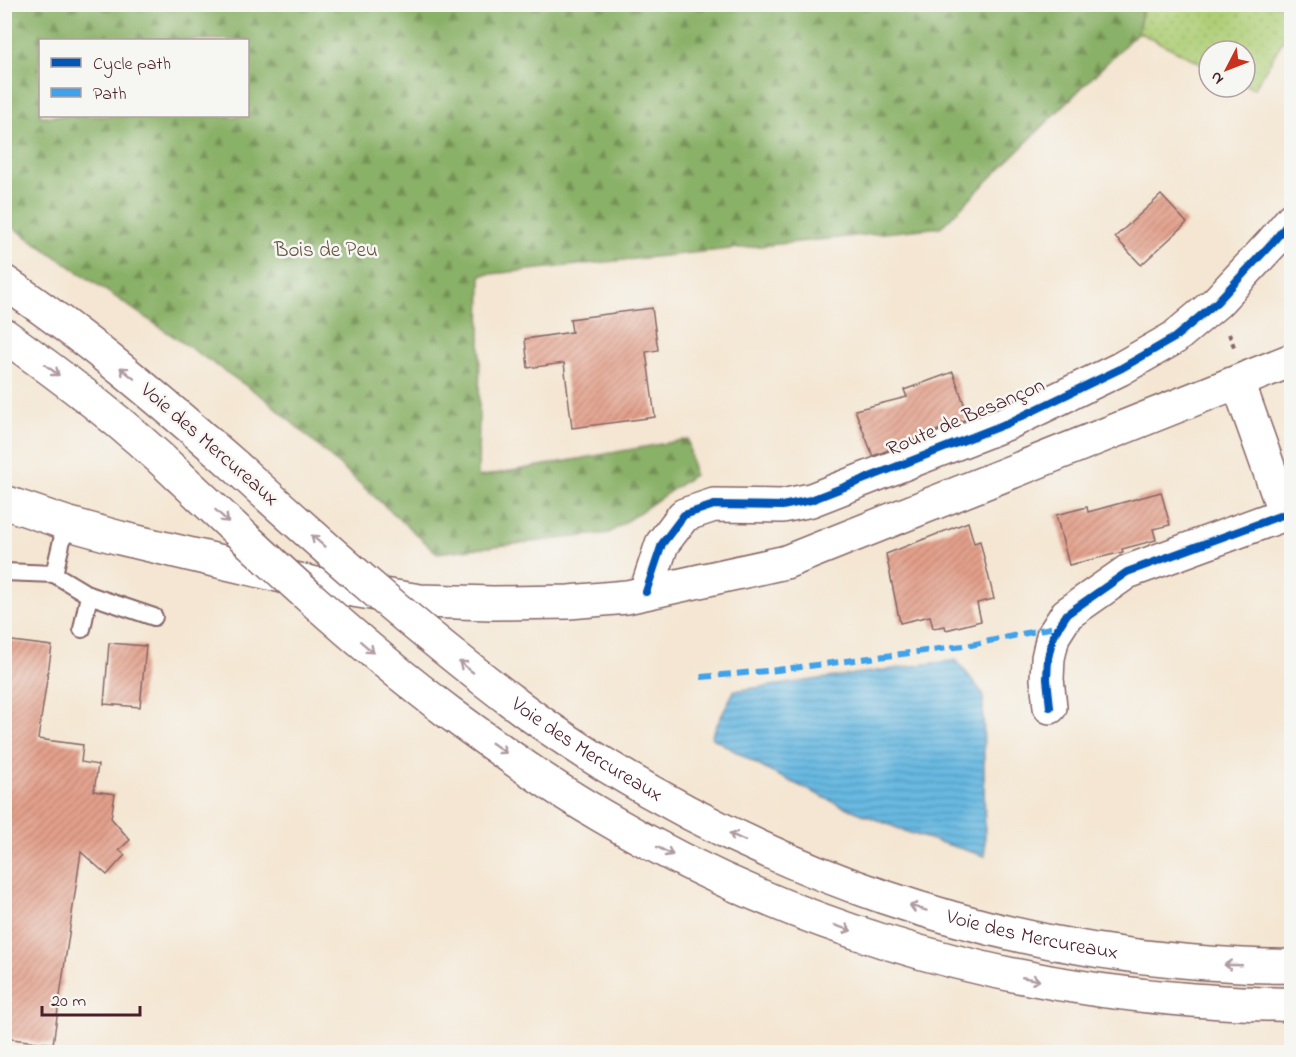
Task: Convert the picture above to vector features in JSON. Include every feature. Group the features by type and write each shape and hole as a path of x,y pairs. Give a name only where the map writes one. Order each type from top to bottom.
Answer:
{"main road":[{"name":"Route de Besançon","path":"646,592 662,544 684,516 714,505 782,506 811,500 1008,423 1120,369 1174,338 1217,302 1292,219"},
{"name":"Voie des Mercureaux","path":"4,282 74,331 180,417 370,587 465,666 572,744 683,810 757,847 855,888 975,924 1100,951 1224,964 1292,966"},
{"name":"Voie des Mercureaux","path":"4,335 103,409 153,451 302,590 379,658 451,714 546,781 660,848 777,903 901,948 962,964 1091,990 1224,1002 1292,1004"},
{"path":"4,502 66,524 120,538 316,584 420,601 569,602 627,597 786,562 1237,367 1292,360"},
{"path":"1050,707 1047,679 1048,658 1053,636 1067,614 1127,572 1288,513 1237,367"}],"lane":[{"path":"54,574 66,524"},
{"path":"4,572 54,574 89,595 154,617"},
{"path":"82,629 89,595"}],"path":[{"path":"1228,333 1237,367"}],"green space":[{"name":"Bois de Peu","path":"5,4 1143,5 1138,32 941,227 481,275 478,477 688,439 694,475 609,533 437,553 267,400 5,222"},
{"path":"1143,5 1291,5 1291,27 1257,84 1257,39 1197,39 1197,61 1138,32"}],"water":[{"path":"956,660 983,694 985,856 910,833 840,805 767,770 711,737 734,691"}],"building":[{"path":"1161,195 1187,223 1141,265 1115,237"},
{"path":"652,308 658,350 646,352 655,417 572,428 564,363 528,368 525,339 572,332 570,319"},
{"path":"953,372 969,418 873,456 855,410 907,397 904,390"},
{"path":"1161,492 1170,525 1153,529 1156,540 1122,549 1123,552 1069,565 1056,515 1087,507 1088,512"},
{"path":"968,522 974,543 980,541 994,599 977,603 981,621 946,630 945,626 933,628 930,616 900,623 886,554"},
{"path":"4,640 52,646 38,739 83,745 81,762 98,765 94,791 115,794 111,818 130,840 119,850 125,855 107,875 81,852 53,1044 4,1038"},
{"path":"109,643 146,646 140,707 104,704"}],"marked path":[{"path":"701,677 777,670 971,645 1059,626"}],"cycle path":[{"path":"646,592 662,544 684,515 714,505 782,506 811,500 1008,423 1120,369 1174,338 1217,302 1292,219"},
{"path":"1050,707 1047,679 1048,658 1053,636 1067,614 1127,572 1285,514"}]}
